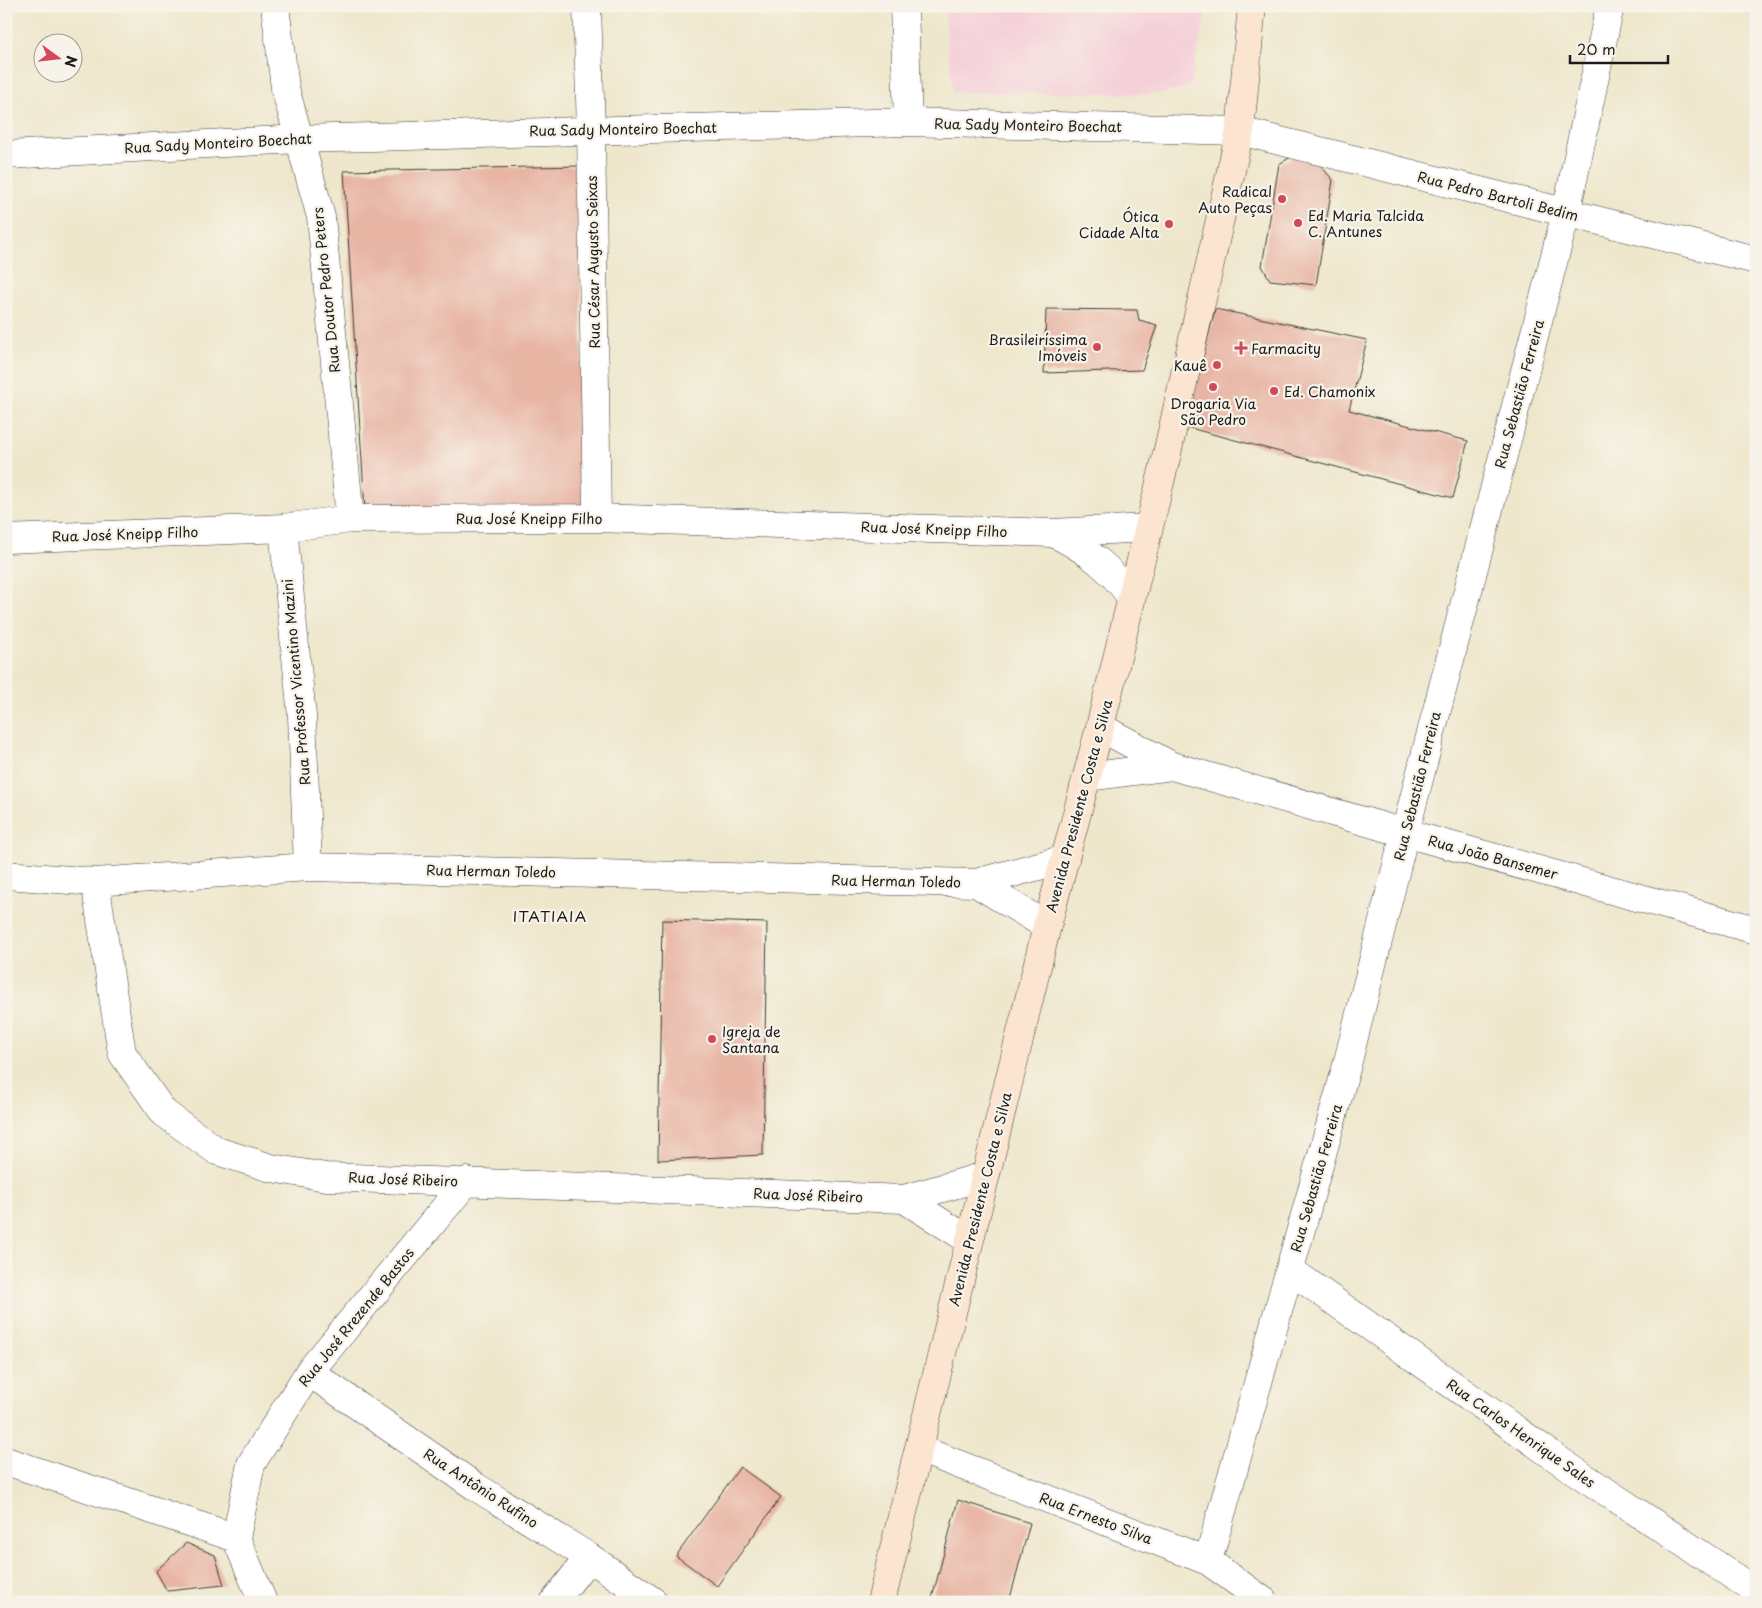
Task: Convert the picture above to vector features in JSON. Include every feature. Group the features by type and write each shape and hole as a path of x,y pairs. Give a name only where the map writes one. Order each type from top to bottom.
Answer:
{"main road":[{"name":"Avenida Presidente Costa e Silva","path":"881,1602 969,1240 1047,926 1100,727 1172,430 1240,130 1252,6"}],"street":[{"name":"Rua Doutor Pedro Peters","path":"275,6 286,88 299,139 312,178 321,217 350,519"},
{"name":"Rua César Augusto Seixas","path":"587,6 591,129 597,518"},
{"path":"904,6 908,122"},
{"name":"Rua Sebastião Ferreira","path":"1208,1561 1348,1065 1404,833 1566,213 1610,6"},
{"name":"Rua Sady Monteiro Boechat","path":"6,154 299,139 591,129 908,122 1240,130"},
{"name":"Rua Pedro Bartoli Bedim","path":"1240,130 1756,260"},
{"name":"Rua José Kneipp Filho","path":"6,539 283,528 350,519 597,518 1052,533 1148,528"},
{"name":"Rua Professor Vicentino Mazini","path":"283,528 302,716 308,867"},
{"name":"Rua José Kneipp Filho","path":"1052,533 1080,546 1099,560 1120,581 1131,597"},
{"name":"Rua João Bansemer","path":"1100,727 1172,766 1404,833 1756,930"},
{"name":"Rua João Bansemer","path":"1087,777 1172,766"},
{"name":"Rua Herman Toledo","path":"6,875 94,882 308,867 976,884 1065,859"},
{"name":"Rua José Ribeiro","path":"94,882 122,1053 164,1113 216,1151 271,1168 326,1177 904,1199 985,1176"},
{"name":"Rua Herman Toledo","path":"976,884 1047,926"},
{"name":"Rua José Rrezende Bastos","path":"236,1538 252,1464 309,1372 467,1181"},
{"name":"Rua José Ribeiro","path":"904,1199 969,1240"},
{"name":"Rua Carlos Henrique Sales","path":"1290,1270 1566,1465 1756,1591"},
{"name":"Rua Antônio Rufino","path":"309,1372 476,1487 589,1557 654,1602"},
{"name":"Rua Ernesto Silva","path":"919,1449 1208,1561 1264,1602"},
{"path":"6,1461 236,1538 263,1602"},
{"path":"554,1602 589,1557"}],"shaded area":[{"path":"944,6 1207,6 1191,85 1162,94 953,92"}],"building":[{"name":"Ed. Maria Talcida C. Antunes","path":"1293,156 1320,165 1333,180 1316,285 1270,280 1262,266 1279,164"},
{"path":"580,166 583,506 365,510 344,171"},
{"name":"Brasileiríssima Imóveis","path":"1046,309 1137,310 1139,320 1157,325 1142,370 1044,373"},
{"name":"Ed. Chamonix","path":"1215,309 1367,340 1349,410 1468,441 1453,498 1186,427"},
{"name":"Igreja de Santana","path":"662,920 767,923 763,1155 658,1160"},
{"path":"740,1467 781,1497 717,1586 676,1556"},
{"path":"958,1500 1030,1523 1009,1602 931,1602"},
{"path":"186,1543 215,1555 224,1585 167,1591 156,1571"}],"place":[{"name":"Radical Auto Peças","path":"1282,199"},
{"name":"Ed. Maria Talcida C. Antunes","path":"1298,223"},
{"name":"Ótica Cidade Alta","path":"1169,224"},
{"name":"Brasileiríssima Imóveis","path":"1097,347"},
{"name":"Farmacity","path":"1241,348"},
{"name":"Kauê","path":"1217,365"},
{"name":"Drogaria Via São Pedro","path":"1213,387"},
{"name":"Ed. Chamonix","path":"1274,391"},
{"name":"Igreja de Santana","path":"712,1039"}],"district":[{"name":"ITATIAIA","path":"550,915"}]}
